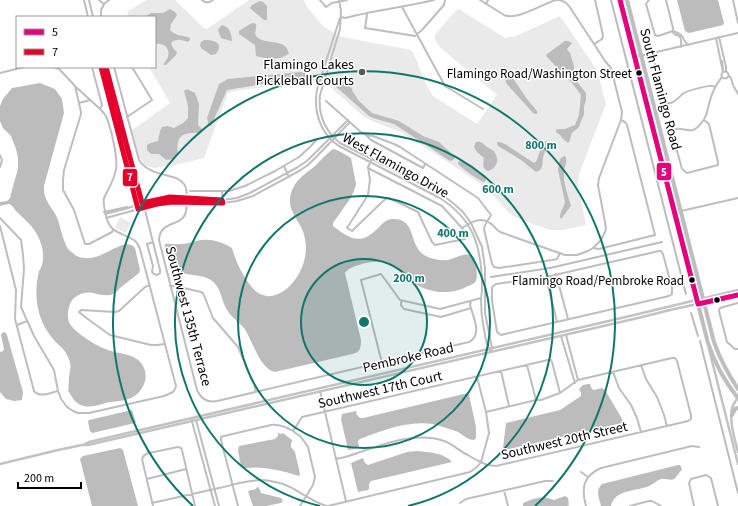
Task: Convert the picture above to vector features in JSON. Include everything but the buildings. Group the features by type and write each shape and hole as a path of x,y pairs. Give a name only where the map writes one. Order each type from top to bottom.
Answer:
{"highway":[{"name":"South Flamingo Road","path":"620,0 706,337"},
{"name":"South Flamingo Road","path":"626,0 714,342 721,360 738,389"},
{"path":"706,337 715,362 726,382 738,397"},
{"path":"732,415 738,408"}],"main road":[{"name":"Pembroke Road","path":"0,464 738,290"},
{"name":"Pembroke Road","path":"82,445 88,445 197,421 738,295"},
{"name":"South Flamingo Road","path":"706,337 738,464"},
{"path":"738,397 732,409 733,430 738,452"}],"street":[{"path":"84,0 88,16"},
{"path":"89,0 94,16"},
{"path":"99,0 104,4"},
{"path":"101,16 101,10 104,4 109,0"},
{"path":"202,0 207,3 213,0"},
{"path":"320,0 326,8 332,3 347,0"},
{"path":"341,17 345,18 386,8 402,7 434,0"},
{"path":"366,13 365,28 415,36 444,5 445,0"},
{"path":"462,228 479,220 487,221 500,232 560,253 577,255 585,253 593,248 600,240 606,229 598,186 599,178 622,114 612,68 566,3 561,0 557,0 512,17 504,15 480,0"},
{"path":"486,4 488,0"},
{"path":"594,44 602,39 603,35 595,0"},
{"path":"648,0 646,4 654,33 657,36 660,36 673,31 680,34 688,45"},
{"path":"666,0 673,31 680,37 681,47"},
{"path":"732,0 738,22"},
{"name":"West Flamingo Drive","path":"339,1 341,11 339,35 330,60 320,95 319,105 327,129 340,142 441,194 463,212 482,247 485,268 485,313 492,348 491,352"},
{"path":"402,7 446,86 483,110"},
{"name":"West Flamingo Drive","path":"341,17 338,22 318,86 316,111 319,121 331,139 339,146 442,200 469,224 479,253 482,322 488,349"},
{"path":"635,57 738,33"},
{"path":"704,120 709,124 718,165 687,173 682,169 672,134 673,130 677,129 693,130 704,120 715,87 722,77 726,67 718,38"},
{"path":"720,47 724,71 728,73 738,94"},
{"path":"655,64 665,102 674,102 685,92 707,86 715,87"},
{"path":"0,74 21,68"},
{"path":"0,218 21,240 24,269 21,307 34,336 54,370 58,391 65,405 78,413 84,414 160,397 173,392 176,386 139,246 134,240 113,230 106,218 104,198 116,171 115,150 108,123 100,109 59,69 56,68"},
{"path":"92,68 102,105 100,109"},
{"path":"101,68 138,209"},
{"path":"106,68 144,208 153,242 160,270 160,273 157,275 152,272 153,266 147,244 153,242"},
{"name":"Southwest 135th Terrace","path":"114,68 140,163 150,171 176,178 182,182 186,188 187,202 184,216 179,221 169,224 164,228 159,235 159,242 197,390 204,400 210,402 256,392"},
{"path":"127,117 152,100 133,68"},
{"path":"722,77 726,78 729,76"},
{"path":"75,86 81,114 64,170 62,180 63,190 74,210 86,245 109,234 113,230"},
{"path":"316,96 320,95"},
{"path":"78,103 90,100"},
{"path":"326,101 371,140 423,168 425,164"},
{"path":"593,248 598,249 655,235 627,125 621,120"},
{"path":"105,213 165,198 222,200 237,198 288,174 308,160 334,137 349,121"},
{"path":"366,135 394,144 478,198 492,215 484,226 484,229 494,267 498,268 557,259 560,253"},
{"path":"190,191 229,191 246,186 303,154 317,139"},
{"path":"106,218 165,203 223,203 238,201 253,196 308,165 331,139"},
{"path":"0,155 2,160 0,167"},
{"path":"125,158 130,157"},
{"path":"368,168 441,206 462,228 466,235 465,238 435,245 432,242 418,212 389,198 382,202 352,232 347,228 368,195 370,180 368,168 372,159"},
{"path":"284,166 289,177"},
{"path":"222,191 223,203"},
{"path":"673,207 681,211 738,198"},
{"path":"0,226 16,290 15,317 33,390 35,394 39,395 58,391"},
{"path":"661,251 672,288 672,294 669,296 568,320 499,334 497,331 492,297 492,288 494,285 515,280 556,274 661,251"},
{"path":"382,363 361,280 381,274 400,300 440,310 481,298 492,297"},
{"path":"556,274 568,320"},
{"path":"546,276 557,322"},
{"path":"150,285 141,290 119,311 81,310 79,312 110,335 156,345 165,344"},
{"path":"170,286 203,293 214,318 238,347 256,392 472,341 476,337 477,331 470,305 471,301"},
{"path":"402,301 401,305 404,309 441,317 471,308"},
{"path":"738,303 720,308 719,311 727,342 735,349 738,349"},
{"name":"West Flamingo Drive","path":"485,313 488,322 488,330"},
{"path":"17,325 27,320"},
{"path":"482,322 484,320 486,321"},
{"path":"574,383 561,336 563,332 566,335 578,380"},
{"path":"488,349 491,352"},
{"name":"Southwest 20th Street","path":"336,459 401,439 432,438 454,446 466,455 487,465 496,466 691,420 681,374 675,358 641,365"},
{"name":"Southwest 17th Court","path":"293,430 302,417 548,360 551,360 560,393"},
{"path":"527,365 536,400"},
{"path":"486,412 541,400 560,393 578,380 641,365 646,379 657,397 667,426"},
{"path":"501,371 509,406"},
{"path":"613,372 619,388 637,418 640,432"},
{"path":"196,506 193,494 187,469 181,448 178,447 149,453 143,456 142,459 153,505 193,494 251,481 262,480 290,487 321,505 327,506 470,472 481,462 489,433 486,412 477,377"},
{"path":"319,388 346,501"},
{"path":"196,417 219,506"},
{"path":"192,418 215,506"},
{"path":"238,506 221,437 276,424 293,430 301,437 308,447 315,477 314,486 300,506"},
{"path":"586,506 583,491 585,482 591,473 601,468 692,446 700,447"},
{"path":"147,479 187,469"},
{"path":"581,472 588,477"},
{"path":"694,506 689,483 690,480 706,475 711,478 718,506"},
{"path":"460,503 466,499 545,480 553,481"},
{"path":"504,490 508,506"},
{"path":"630,506 652,501 661,506"}],"shaded area":[{"path":"146,0 175,0 204,28 207,29 249,0 304,0 307,7 324,27 342,37 411,50 433,96 477,124 497,95 443,50 436,42 435,35 459,9 505,38 516,36 560,16 597,70 606,104 579,174 578,186 586,225 563,230 550,230 517,218 510,214 488,189 401,132 364,117 328,85 315,81 240,90 228,93 204,158 154,168 145,165 139,157 132,130 170,103 150,68 156,68 156,16 129,16 127,12"},
{"path":"677,0 718,0 724,23 723,25 689,33 685,31"},
{"path":"260,1 267,6 267,20 264,20 250,8 252,5"},
{"path":"170,9 175,12 177,15 171,24 170,30 190,38 188,42 180,40 172,42 173,47 177,52 166,65 164,65 164,63 167,60 169,53 168,49 163,45 156,44 156,16 146,16 151,13 163,13"},
{"path":"253,23 256,24 256,36 262,40 280,43 289,53 286,56 278,58 264,58 256,56 255,45 239,34 239,31"},
{"path":"222,25 227,27 230,31 231,41 221,38 218,30"},
{"path":"204,40 215,42 219,45 216,54 211,55 201,48 201,42"},
{"path":"565,41 572,43 567,49 570,53 574,66 574,78 586,93 584,114 579,127 572,133 568,143 556,132 556,130 565,129 575,125 579,115 581,95 572,83 546,56"},
{"path":"505,71 508,71 537,111 537,114 533,113 506,83"},
{"path":"300,72 309,74 313,79 282,81 227,90 211,126 209,126 207,118 219,84 228,79"},
{"path":"332,79 343,81 351,87 359,101 372,113 399,121 423,136 439,142 455,158 450,161 394,124 369,116 329,81"},
{"path":"40,83 55,89 62,99 64,113 44,190 46,199 57,217 63,239 68,249 75,255 84,258 92,258 124,245 130,245 135,248 140,270 139,273 111,295 86,293 79,295 71,301 68,313 68,320 71,326 86,339 113,352 129,355 141,363 146,377 144,385 135,396 126,400 84,406 77,403 68,392 71,367 67,354 48,333 38,308 36,290 37,280 43,260 41,242 32,227 12,206 9,204 0,206 0,202 7,201 10,198 18,169 18,158 11,136 3,128 0,121 0,106 3,99 12,88"},
{"path":"187,89 195,93 199,104 198,125 202,129 201,133 189,133 182,136 178,143 178,155 173,159 166,160 159,154 151,154 147,150 147,145 158,141 162,127 167,126 174,128 188,118 188,106 184,91"},
{"path":"545,141 548,142 548,144 543,156 542,166 536,172 521,160 498,146 497,143 500,142 505,144 534,163 536,162"},
{"path":"476,142 481,142 493,150 497,162 495,167 491,170 488,171 484,168 484,158 477,152 474,146"},
{"path":"333,149 340,151 351,158 356,184 350,199 333,223 333,226 345,235 356,239 368,236 387,220 400,220 409,227 416,245 424,255 442,260 448,260 465,255 471,255 474,257 477,276 476,281 454,291 432,291 418,286 389,263 369,262 357,265 345,273 361,340 361,347 359,351 352,354 275,372 265,366 244,328 227,310 216,285 205,277 184,274 175,270 171,266 165,251 165,244 182,244 205,240 223,244 232,248 242,273 255,291 269,296 282,292 290,286 298,275 304,262 306,248 304,234 291,207 291,193 295,184"},
{"path":"564,156 566,163 564,180 571,206 561,219 560,215 565,202 558,170 560,159"},
{"path":"459,161 469,166 485,178 485,182 476,178 464,169 458,164"},
{"path":"120,217 131,223 126,233 115,228"},
{"path":"5,332 23,392 22,400 14,401 6,399 0,392 0,352 4,349 1,335"},
{"path":"590,384 594,390 602,388 605,390 621,417 622,423 505,450 503,448 506,423 560,410 581,396 579,389 583,385"},
{"path":"468,393 476,427 476,438 474,440 458,432 440,426 420,423 399,426 360,439 358,441 359,447 348,450 341,419 342,414 356,411 360,418 363,418"},
{"path":"132,410 135,423 92,433 90,431 89,420"},
{"path":"278,433 283,433 292,440 291,447 295,452 300,474 299,476 272,469 245,468 241,466 238,451 239,446 275,439 278,436"},
{"path":"120,448 123,450 138,506 92,506 80,459 83,456"},
{"path":"417,451 441,455 452,462 371,481 368,490 358,492 351,463 363,458 365,463 368,465 407,452"},
{"path":"680,465 682,470 674,479 661,479 646,487 622,493 613,500 611,506 601,506 598,492 602,484"},
{"path":"257,487 261,493 281,498 283,501 281,503 266,506 253,506 248,491 256,489"},
{"path":"565,496 568,498 569,505 567,506 523,506 523,503 533,499 544,497 554,500"}],"waterway":[{"path":"611,0 686,294"},
{"path":"491,277 550,268 662,242"},
{"path":"691,313 698,336"},
{"path":"700,341 738,493"}],"transit line":[{"name":"5","path":"620,0 698,304 738,295"},
{"name":"7","path":"101,68 138,209 172,202 223,203 222,200 170,197 142,203 106,68"}],"place":[{"name":"Flamingo Lakes Pickleball Courts","path":"362,72"},
{"name":"Flamingo Road/Washington Street","path":"639,73"},
{"name":"Flamingo Road/Pembroke Road","path":"692,280"}]}
